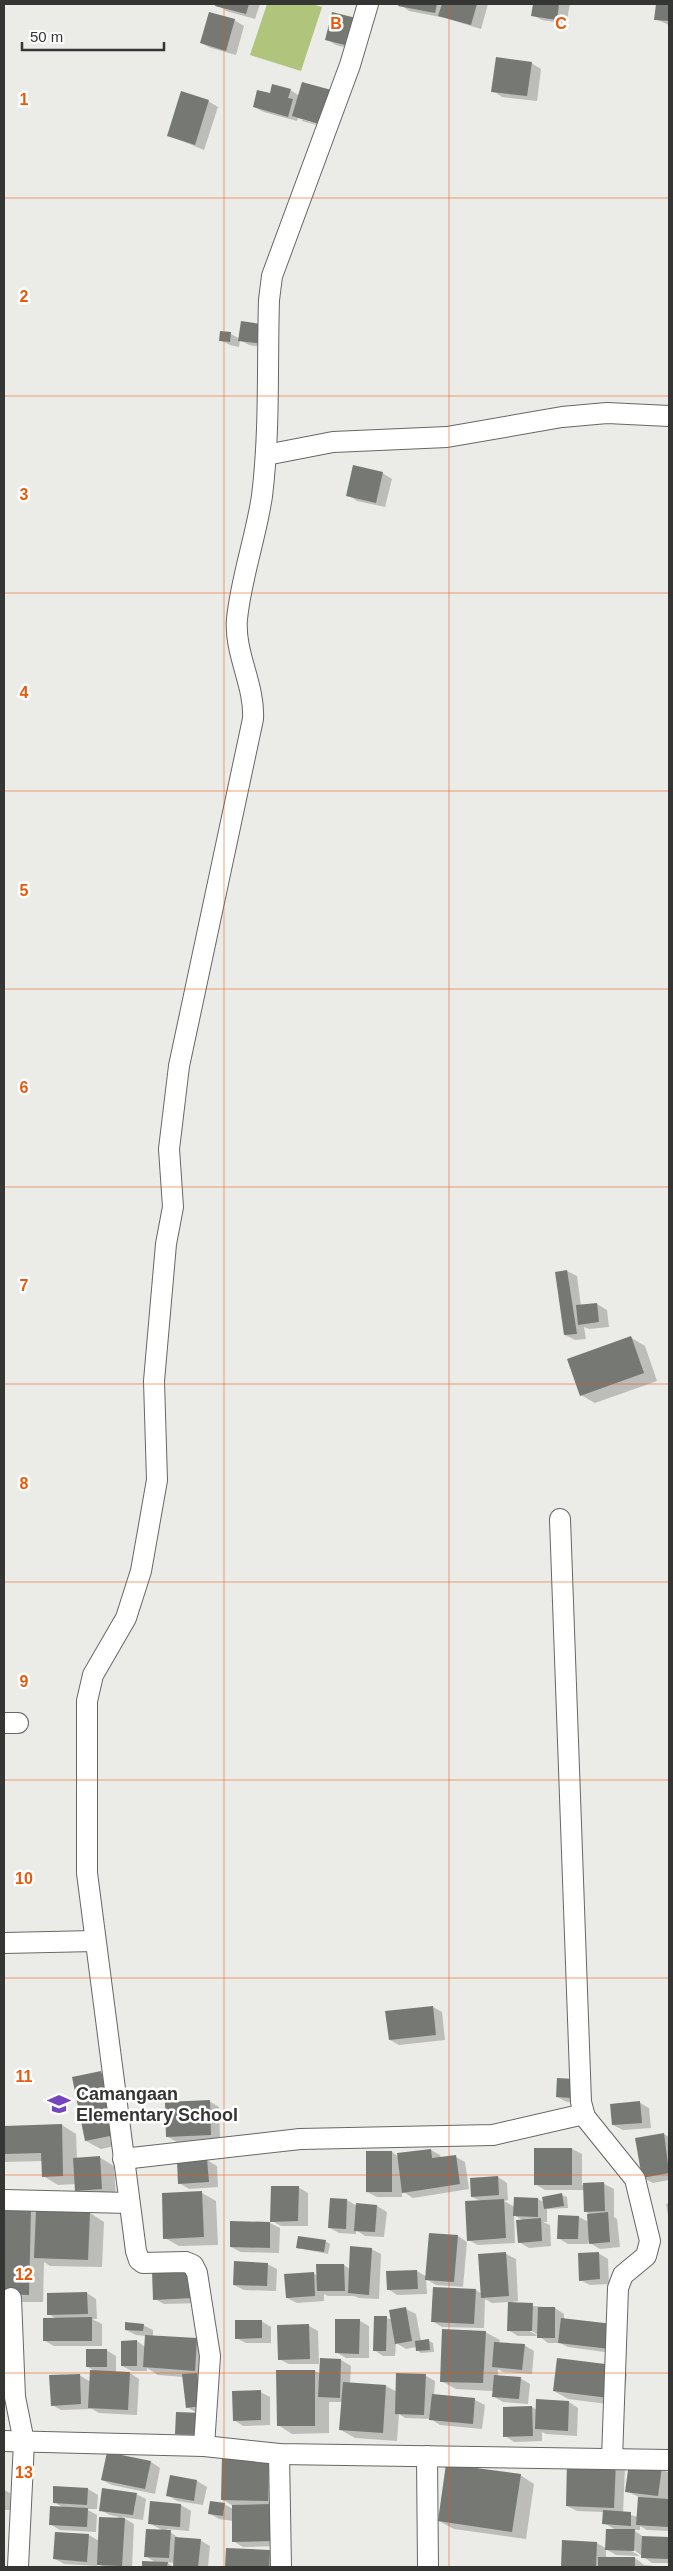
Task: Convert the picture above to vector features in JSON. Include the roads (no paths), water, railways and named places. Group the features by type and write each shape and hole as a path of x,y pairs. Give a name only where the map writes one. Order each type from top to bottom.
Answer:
{"street":[{"path":"204,2446 210,2356 198,2273 191,2264 146,2264 139,2260 129,2202 87,1873 87,1700 93,1675 126,1618 141,1571 157,1480 154,1381 166,1244 172,1207 169,1149 171,1118 179,1066 253,719 252,691 238,639 237,618 261,499 266,455 269,300 272,276 350,65 368,4"},
{"path":"266,455 333,442 447,437 562,417 607,413 669,416"},
{"path":"560,1519 581,2102 584,2114 610,2150 635,2179 650,2241 646,2256 623,2276 618,2288 612,2459"},
{"path":"4,1943 95,1941"},
{"path":"123,2159 300,2139 485,2136 584,2114"},
{"path":"4,2200 129,2202"},
{"path":"10,2298 15,2397 24,2442 18,2567"},
{"path":"4,2442 204,2446 279,2454 669,2460"},
{"path":"279,2454 281,2567"},
{"path":"427,2456 428,2567"}],"place":[{"name":"Camangaan Elementary School","path":"59,2104"}]}
